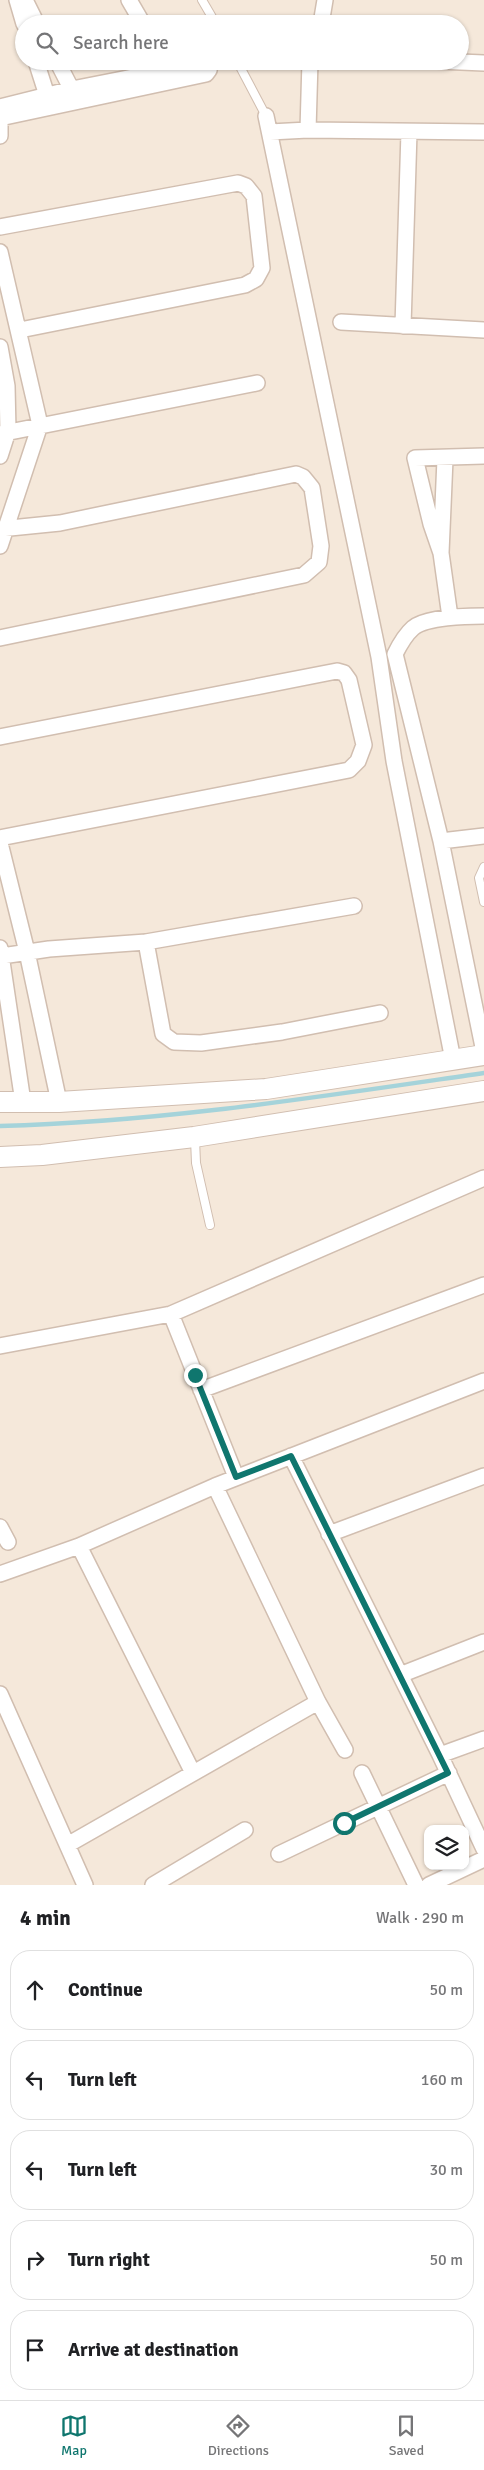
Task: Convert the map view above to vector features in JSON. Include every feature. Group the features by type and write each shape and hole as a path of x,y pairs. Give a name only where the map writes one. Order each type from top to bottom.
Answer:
{"street":[{"path":"17,0 21,15"},
{"path":"25,0 33,15"},
{"path":"129,0 138,15"},
{"path":"322,15 325,0"},
{"path":"469,62 484,63"},
{"path":"39,70 49,102"},
{"path":"62,70 74,95"},
{"path":"308,130 310,70"},
{"path":"0,118 74,95 170,71"},
{"path":"0,107 49,102"},
{"path":"266,116 379,656 394,761 454,1060"},
{"path":"0,122 0,136"},
{"path":"270,132 308,130 484,132"},
{"path":"403,326 409,132"},
{"path":"0,227 238,183 246,186 254,196 262,268 256,279 245,285 20,330"},
{"path":"0,252 20,330 40,425 3,530 0,546"},
{"path":"341,322 484,330"},
{"path":"0,347 7,386 4,433 0,456"},
{"path":"4,433 257,383"},
{"path":"441,553 409,458 445,459 484,456"},
{"path":"445,459 441,553 450,617"},
{"path":"0,638 304,575 314,568 322,554 312,488 307,480 296,474 60,523 3,530"},
{"path":"0,1102 59,1102 266,1089 484,1054 441,841 396,654 404,638 415,626 450,617 484,616"},
{"path":"0,737 337,671 344,673 349,680 364,745 358,761 349,770 0,838"},
{"path":"441,841 484,836"},
{"path":"0,843 27,952 59,1102"},
{"path":"23,1102 1,952 27,952 146,942 354,906"},
{"path":"146,942 163,1034 174,1042 200,1042 282,1032 380,1013"},
{"path":"0,1157 42,1155 194,1136 484,1091"},
{"path":"0,1346 171,1314 484,1178"},
{"path":"201,1390 484,1285"},
{"path":"171,1314 236,1477"},
{"path":"0,1574 80,1546 236,1477 484,1381"},
{"path":"291,1456 448,1773 478,1827 484,1850"},
{"path":"329,1534 484,1476"},
{"path":"215,1486 318,1702 345,1750"},
{"path":"0,1527 8,1542"},
{"path":"80,1546 193,1773"},
{"path":"400,1676 484,1642"},
{"path":"0,1694 69,1844 85,1885"},
{"path":"69,1844 318,1702"},
{"path":"440,1756 484,1739"},
{"path":"362,1773 416,1885"},
{"path":"278,1854 448,1773"},
{"path":"153,1885 245,1830"},
{"path":"429,1885 484,1859"}],"lane":[{"path":"202,0 211,15"},
{"path":"242,70 266,116"},
{"path":"484,867 479,878 484,902"},
{"path":"194,1136 196,1163 210,1225"}],"shaded area":[{"path":"0,0 484,0 484,1885 0,1885"}],"waterway":[{"path":"0,1126 61,1124 182,1114 484,1073"}],"route":[{"path":"195,1375 236,1477 291,1456 448,1773 344,1823"}]}
